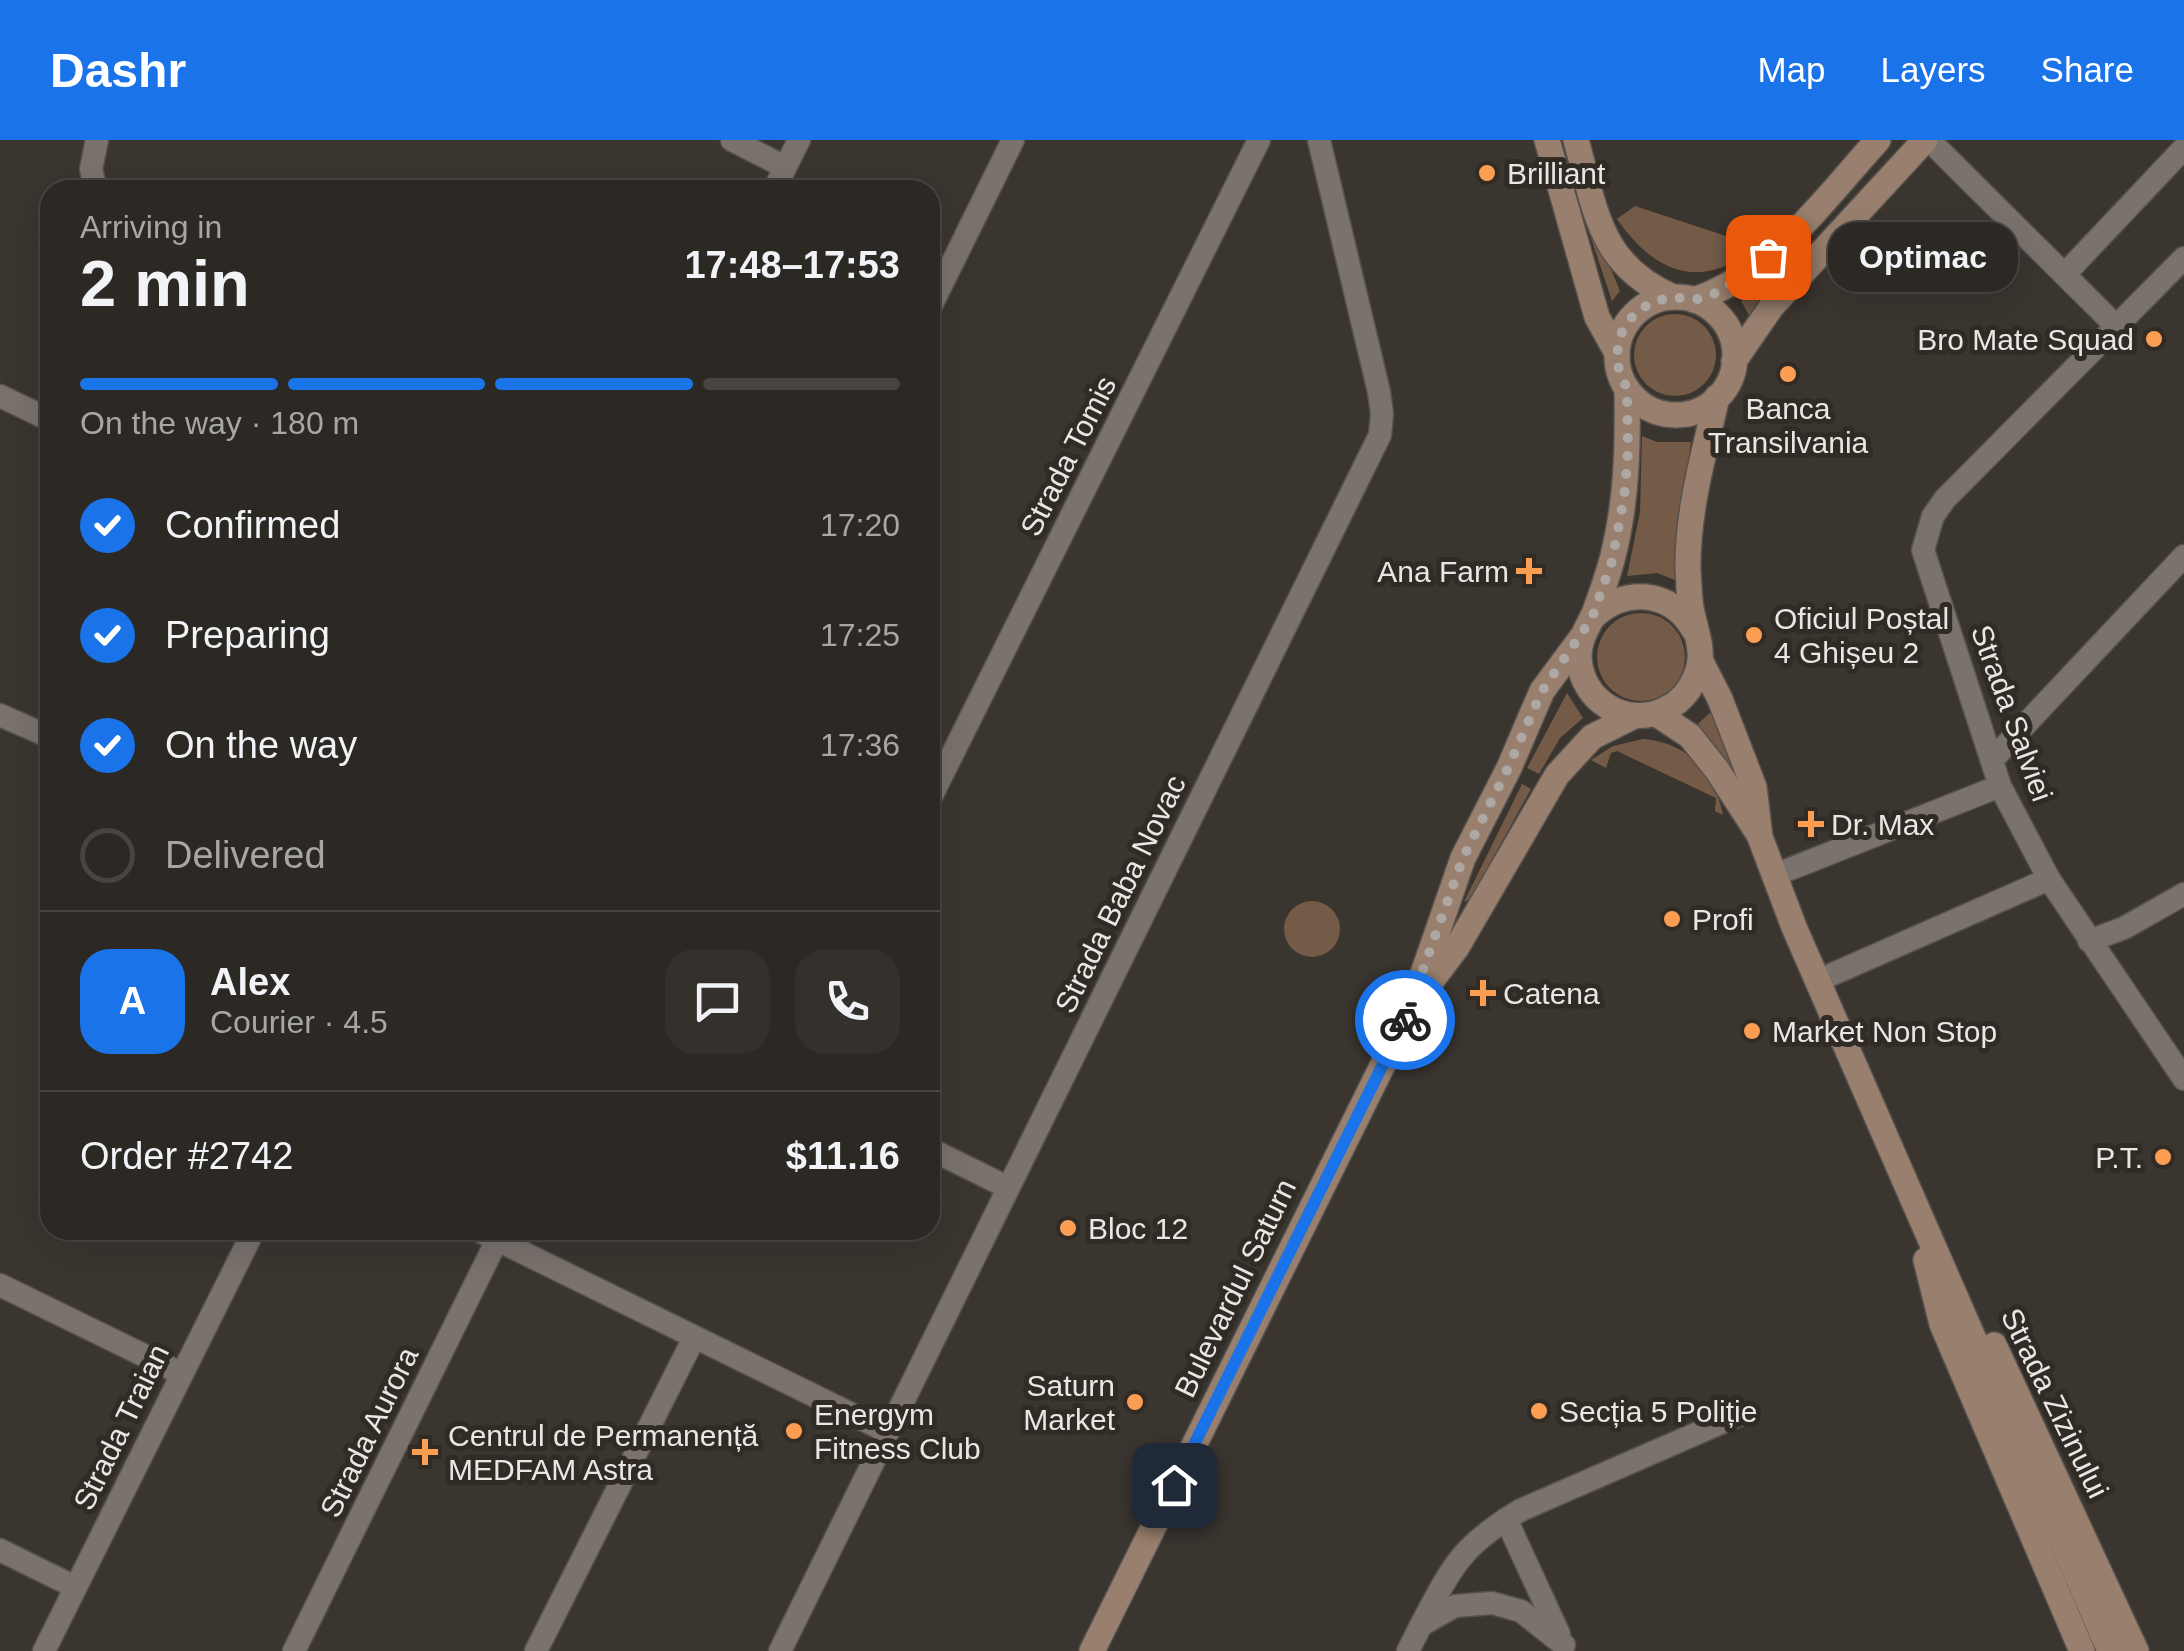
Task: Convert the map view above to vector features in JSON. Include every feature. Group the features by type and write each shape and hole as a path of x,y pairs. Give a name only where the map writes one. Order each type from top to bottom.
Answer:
{"main road":[{"path":"1547,140 1597,318 1617,353"},
{"path":"1576,140 1597,212 1620,263 1649,286 1684,298 1720,317 1734,345 1734,360 1729,380 1718,398 1690,524 1690,605 1698,648 1694,682 1672,707 1646,715 1605,706 1585,682 1579,652 1612,561 1624,498 1627,389 1617,353 1622,332 1634,314 1652,302 1684,298 1735,283 1784,243 1878,140"},
{"path":"1734,360 1772,306 1927,140"},
{"path":"1627,389 1653,410 1676,415 1698,410 1718,398"},
{"path":"1587,627 1601,609 1624,598 1654,597 1680,610 1698,648"},
{"name":"Bulevardul Saturn","path":"1092,1651 1411,1008 1463,858 1542,691 1587,627"},
{"name":"Strada Zizinului","path":"1698,648 1754,787 1760,837 1817,981 2110,1651"},
{"name":"Bulevardul Saturn","path":"1411,1008 1457,947 1556,775 1592,737 1646,715"},
{"name":"Strada Zizinului","path":"1646,715 1690,736 1760,837"},
{"name":"Strada Zizinului","path":"1908,1187 1942,1324 2082,1651"},
{"name":"Strada Zizinului","path":"1908,1187 1999,1354 2136,1651"}],"street":[{"path":"94,180 91,170 97,140"},
{"path":"732,140 785,167"},
{"path":"779,180 799,140"},
{"path":"940,288 1014,140"},
{"name":"Strada Tomis","path":"940,778 1259,140"},
{"name":"Strada Baba Novac","path":"780,1651 1380,435 1379,392 1319,140"},
{"path":"1927,140 2116,326 2184,258"},
{"path":"2064,274 2184,148"},
{"name":"Strada Salviei","path":"2116,326 1945,499 1933,516 1923,550 2000,786 2049,879 2184,1079"},
{"path":"0,396 40,415"},
{"path":"1992,760 2184,556"},
{"path":"0,715 40,733"},
{"path":"1774,876 2000,786"},
{"path":"1817,981 2049,879"},
{"path":"2090,940 2124,928 2184,894"},
{"path":"940,1154 1008,1187"},
{"name":"Strada Traian","path":"44,1651 249,1240"},
{"name":"Strada Aurora","path":"294,1651 485,1240"},
{"path":"497,1240 886,1431"},
{"path":"0,1285 180,1373"},
{"path":"536,1651 694,1338"},
{"path":"1408,1651 1450,1571 1469,1546 1506,1519 1739,1415"},
{"path":"1506,1519 1566,1648"},
{"path":"0,1550 75,1587"},
{"path":"1421,1625 1455,1606 1492,1603 1521,1611 1566,1648"}],"shaded area":[{"path":"1635,206 1732,238 1749,228 1767,235 1726,265 1688,272 1651,256 1617,219"},
{"path":"1591,222 1620,291 1612,301 1586,223"},
{"path":"1784,266 1788,270 1750,317 1741,301"},
{"path":"1675,314 1691,317 1704,326 1713,339 1713,371 1704,384 1691,393 1675,396 1659,393 1646,384 1637,371 1634,355 1637,339 1646,326 1659,317"},
{"path":"1642,436 1657,442 1691,442 1681,513 1680,582 1657,573 1627,576 1640,512"},
{"path":"1632,613 1650,613 1666,620 1678,632 1685,657 1678,682 1666,694 1650,701 1632,701 1616,694 1604,682 1597,666 1597,648 1604,632 1616,620"},
{"path":"1567,693 1583,718 1560,738 1539,774 1527,768"},
{"path":"1713,710 1750,808 1698,724"},
{"path":"1643,739 1674,747 1697,762 1713,786 1723,815 1715,811 1716,798 1617,751 1611,753 1606,768 1591,760 1613,746"},
{"path":"1522,784 1531,789 1471,898 1464,902"},
{"path":"1312,901 1332,909 1340,929 1332,949 1312,957 1292,949 1284,929 1292,909"}],"way so far":[{"path":"1405,1020 1463,858 1542,691 1592,618 1612,561 1628,453 1627,389 1617,353 1622,332 1642,307 1662,298 1694,300 1719,292 1768,257"}],"place":[{"name":"Brilliant","path":"1487,173"},
{"name":"Optimac","path":"1768,257"},
{"name":"Bro Mate Squad","path":"2154,339"},
{"name":"Banca Transilvania","path":"1788,374"},
{"name":"Ana Farm","path":"1529,571"},
{"name":"Oficiul Poștal 4 Ghișeu 2","path":"1754,635"},
{"name":"Dr. Max","path":"1811,824"},
{"name":"Profi","path":"1672,919"},
{"name":"Catena","path":"1483,993"},
{"name":"Market Non Stop","path":"1752,1031"},
{"name":"P.T.","path":"2163,1157"},
{"name":"Bloc 12","path":"1068,1228"},
{"name":"Saturn Market","path":"1135,1402"},
{"name":"Secția 5 Poliție","path":"1539,1411"},
{"name":"Energym Fitness Club","path":"794,1431"},
{"name":"Centrul de Permanență MEDFAM Astra","path":"425,1452"}],"route":[{"path":"1174,1485 1346,1132 1405,1020"}]}
